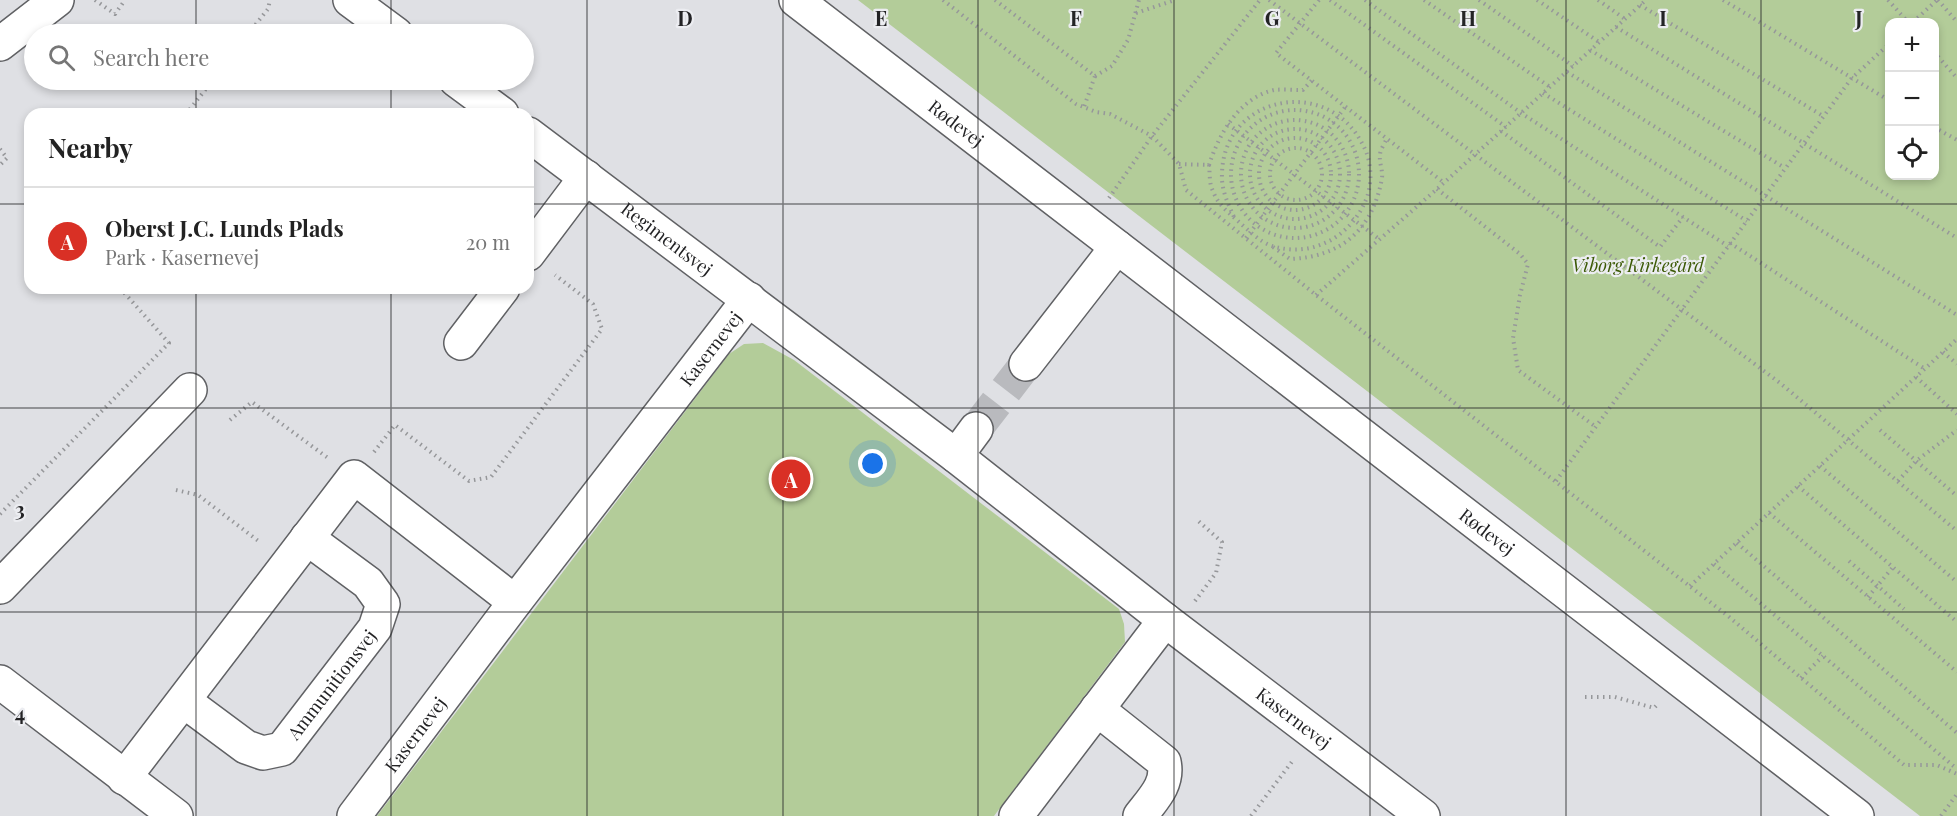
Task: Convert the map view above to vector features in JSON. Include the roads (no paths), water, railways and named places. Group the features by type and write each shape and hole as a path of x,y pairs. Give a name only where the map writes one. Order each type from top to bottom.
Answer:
{"street":[{"path":"26,24 57,0"},
{"path":"350,0 382,24"},
{"name":"Rødevej","path":"796,0 1857,816"},
{"path":"0,44 24,25"},
{"path":"470,90 494,108"},
{"name":"Regimentsvej","path":"534,138 749,299"},
{"path":"534,246 586,177"},
{"path":"1026,364 1117,247"},
{"path":"461,343 498,294"},
{"name":"Kasernevej","path":"354,816 515,602 749,299 1423,816"},
{"path":"0,587 190,390"},
{"path":"956,456 976,429"},
{"path":"124,778 354,477 515,602"},
{"name":"Ammunitionsvej","path":"184,700 246,747 263,753 282,749 368,638 375,628 383,604 368,583 297,551"},
{"path":"1016,816 1097,709 1170,624"},
{"path":"0,681 176,816"},
{"path":"1097,709 1164,762 1167,774 1158,794 1140,816"}],"tunnel":[{"path":"976,429 1026,364"}],"place":[{"name":"Oberst J.C. Lunds Plads","path":"791,479"}],"park label":[{"name":"Viborg Kirkegård","path":"1638,265"}]}
